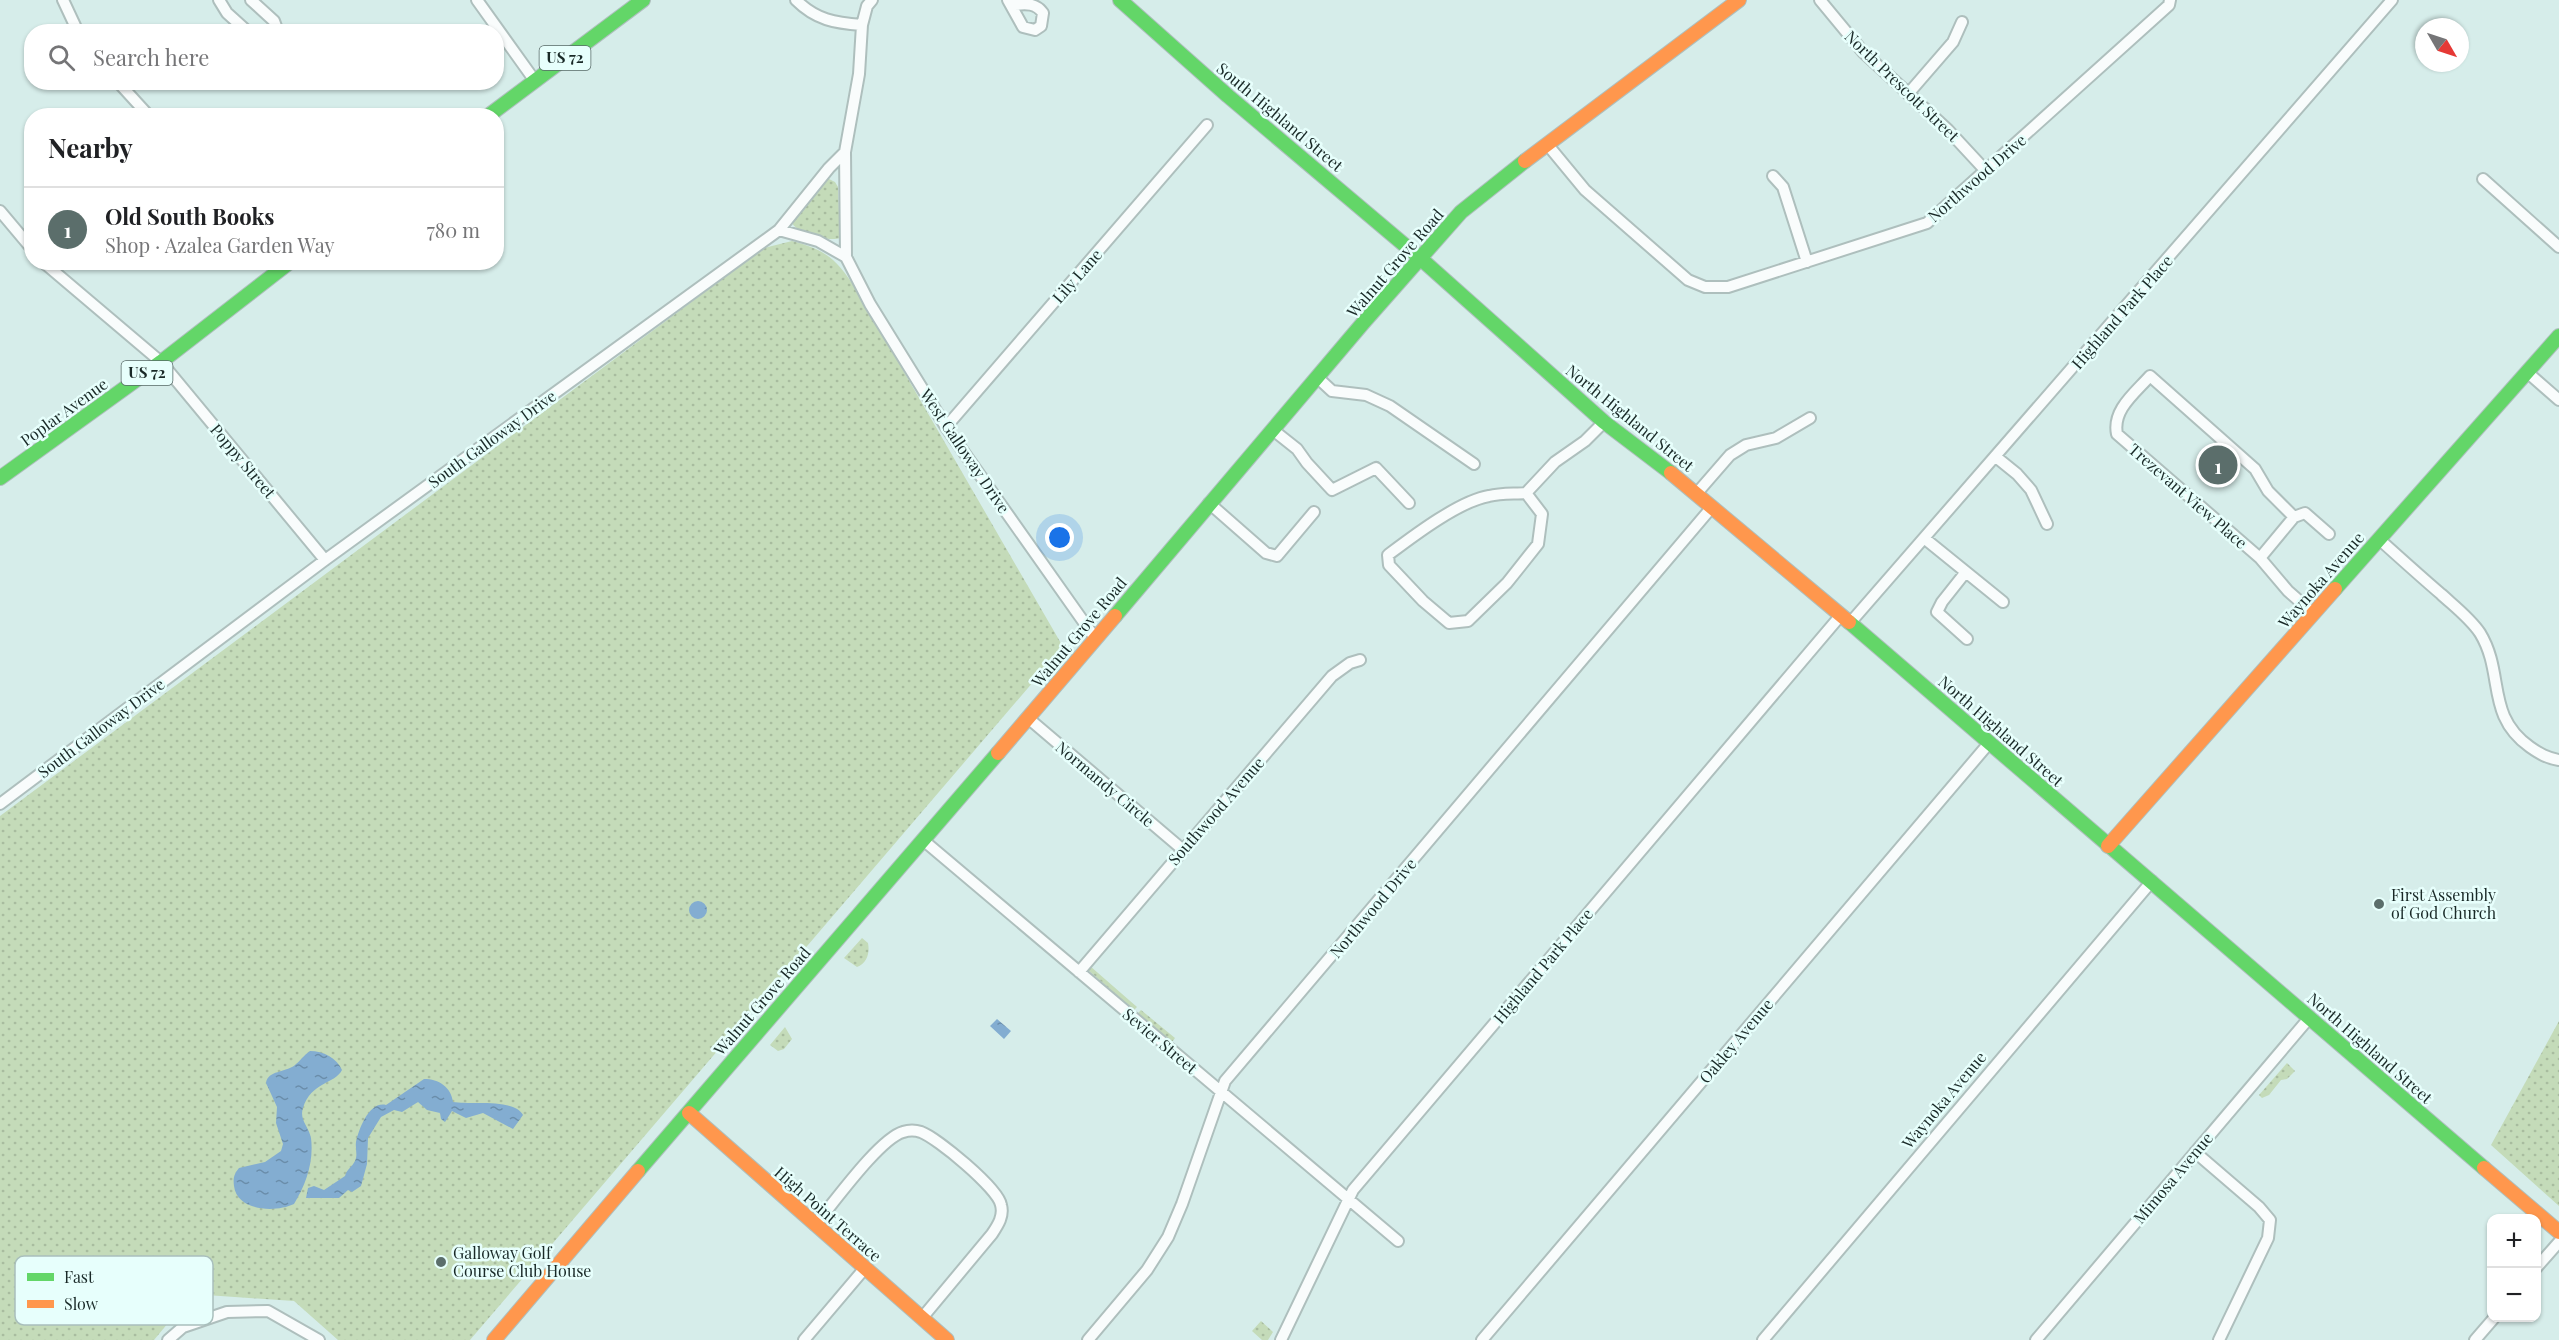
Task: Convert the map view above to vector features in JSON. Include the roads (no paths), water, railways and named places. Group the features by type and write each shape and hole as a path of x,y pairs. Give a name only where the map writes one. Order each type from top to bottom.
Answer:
{"main road":[{"name":"US 72","path":"499,108 643,0"},
{"name":"South Highland Street","path":"1120,0 1228,96 1420,258"},
{"name":"Walnut Grove Road","path":"494,1340 1028,718 1209,503 1468,204 1739,0"},
{"name":"North Highland Street","path":"1420,258 1604,422 1697,493 2559,1232"},
{"name":"Poplar Avenue","path":"1,476 161,363 279,270"},
{"name":"Waynoka Avenue","path":"2108,846 2559,336"},
{"name":"High Point Terrace","path":"688,1113 947,1340"}],"street":[{"path":"63,0 74,24"},
{"path":"219,0 227,14 239,24"},
{"path":"251,0 275,24"},
{"path":"477,0 494,24"},
{"path":"796,0 825,21 862,26"},
{"path":"845,152 859,74 862,26 867,6 872,0"},
{"name":"North Prescott Street","path":"1820,0 1853,41 1948,130 1986,171"},
{"name":"Northwood Drive","path":"1547,144 1586,190 1688,280 1705,286 1728,287 1927,223 2169,5 2170,0"},
{"name":"Highland Park Place","path":"1281,1340 1327,1246 1347,1199 1366,1173 1845,619 1924,538 1996,457 2392,0"},
{"path":"1908,94 1953,42 1962,22"},
{"path":"504,38 535,81"},
{"path":"125,90 142,108"},
{"name":"Lily Lane","path":"946,427 1207,125"},
{"name":"South Galloway Drive","path":"0,804 325,560 779,230 822,176 845,152"},
{"name":"West Galloway Drive","path":"845,152 846,257 870,304 946,427 1095,638"},
{"path":"1773,176 1783,187 1808,262"},
{"path":"2482,179 2559,247"},
{"path":"0,211 24,240"},
{"path":"779,230 818,241 846,257"},
{"name":"Poppy Street","path":"52,270 161,363 325,560"},
{"path":"2527,372 2559,400"},
{"name":"Trezevant View Place","path":"2294,517 2268,491 2255,469 2150,376 2120,411 2116,422 2117,434 2260,558 2288,591 2313,613"},
{"path":"1318,378 1332,391 1366,395 1390,406 1474,464"},
{"path":"1697,493 1730,455 1746,445 1776,438 1810,418"},
{"path":"1526,494 1542,514 1538,544 1507,583 1468,621 1449,623 1423,601 1389,565 1388,555 1436,521 1466,505 1487,496 1526,494 1555,462 1585,441 1604,422"},
{"path":"1273,430 1297,448 1307,463 1332,490 1376,468 1409,502"},
{"path":"1996,457 2017,474 2031,490 2047,524"},
{"path":"1209,503 1266,553 1277,556 1314,512"},
{"name":"Northwood Drive","path":"1088,1340 1147,1270 1168,1237 1182,1204 1225,1081 1712,507"},
{"path":"2260,558 2294,517 2305,513 2329,534"},
{"path":"1924,538 2003,602"},
{"path":"2379,539 2463,614 2479,632 2492,660 2495,689 2505,720 2518,738 2546,758 2559,760"},
{"path":"1965,573 1937,612 1967,639"},
{"name":"Southwood Avenue","path":"1079,972 1332,676 1350,663 1360,660"},
{"name":"Normandy Circle","path":"1028,718 1182,849"},
{"name":"Oakley Avenue","path":"1482,1340 1990,742"},
{"name":"Sevier Street","path":"923,840 1398,1241"},
{"name":"Waynoka Avenue","path":"1762,1340 2152,881"},
{"name":"Mimosa Avenue","path":"2036,1340 2310,1017"},
{"path":"815,1225 888,1140 912,1130 933,1138 991,1186 999,1197 1002,1212 992,1234 922,1318"},
{"path":"2195,1152 2271,1220 2268,1238 2219,1340"},
{"path":"2541,1262 2559,1242"},
{"path":"804,1340 865,1268"},
{"path":"213,1317 226,1312 268,1311 319,1340"},
{"path":"2475,1340 2490,1322"},
{"path":"168,1340 189,1325"}],"water":[{"path":"698,901 704,904 707,910 704,916 698,919 692,916 689,910 692,904"},
{"path":"997,1019 1011,1031 1004,1039 990,1026"},
{"path":"310,1051 329,1056 342,1070 339,1075 311,1093 303,1108 302,1116 310,1134 312,1147 310,1164 302,1189 294,1204 286,1207 267,1209 249,1205 237,1194 234,1186 236,1172 239,1168 265,1162 281,1151 283,1144 276,1123 277,1107 266,1083 267,1079 295,1065"},
{"path":"424,1079 435,1080 447,1088 453,1102 501,1104 511,1106 523,1115 513,1129 483,1113 466,1118 452,1111 445,1122 441,1119 440,1113 427,1110 418,1102 402,1112 394,1110 381,1117 368,1138 367,1164 361,1186 352,1192 348,1190 339,1198 306,1198 308,1188 314,1186 324,1190 345,1176 355,1161 357,1137 370,1112 375,1107 386,1105"}],"place":[{"name":"Old South Books","path":"2218,465"},
{"name":"First Assembly of God Church","path":"2379,904"},
{"name":"Galloway Golf Course Club House","path":"441,1262"}]}
